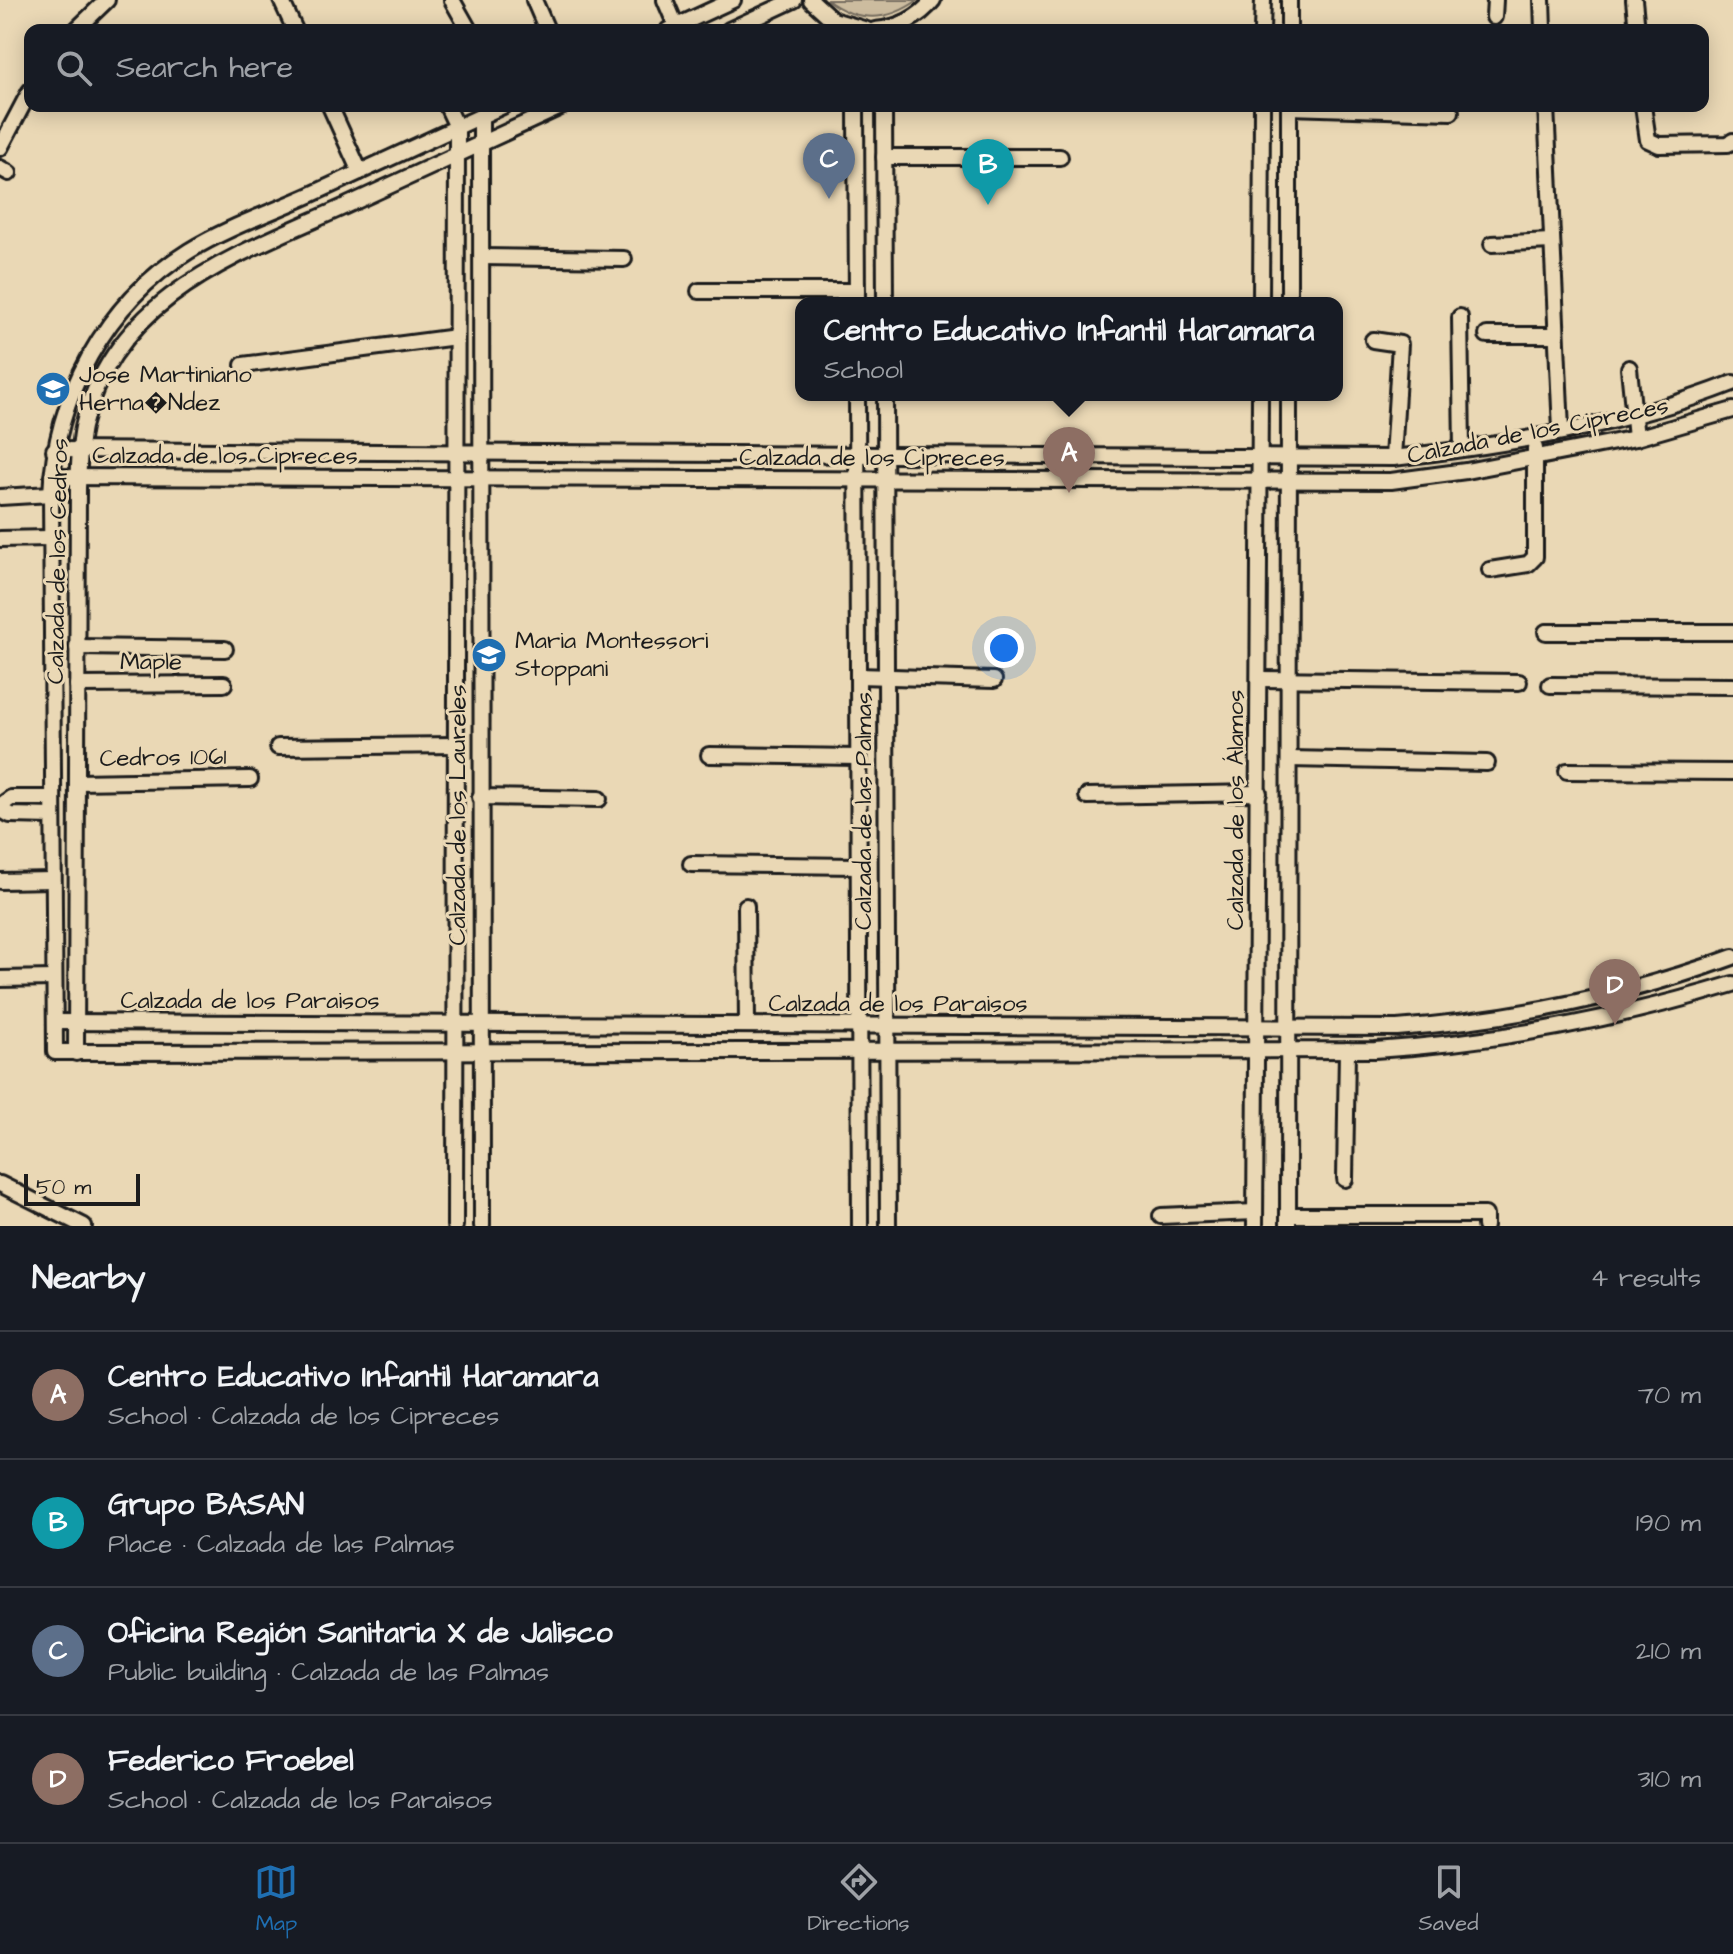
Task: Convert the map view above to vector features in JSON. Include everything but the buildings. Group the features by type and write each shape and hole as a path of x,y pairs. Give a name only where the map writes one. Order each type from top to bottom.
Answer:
{"street":[{"path":"82,24 107,0"},
{"path":"281,0 292,24"},
{"path":"452,0 466,24"},
{"path":"534,0 544,24"},
{"path":"665,0 671,24"},
{"path":"681,24 733,0"},
{"path":"742,24 794,0"},
{"path":"811,0 833,20 844,24"},
{"path":"898,24 917,16 933,0"},
{"path":"1262,24 1263,0"},
{"path":"1289,0 1289,24"},
{"path":"1494,17 1495,0"},
{"path":"1542,0 1543,24"},
{"path":"1634,0 1636,24"},
{"path":"0,148 24,102"},
{"path":"333,112 360,172"},
{"path":"450,112 457,127"},
{"name":"Calzada de los Cedros","path":"55,1052 49,538 54,450 69,399 93,350 132,298 156,275 190,250 489,112"},
{"name":"Calzada de los Cedros","path":"76,1053 80,451 89,408 111,361 150,313 203,272 550,112"},
{"path":"699,291 857,297 856,112"},
{"path":"884,112 885,297"},
{"path":"1261,297 1262,112"},
{"path":"1289,112 1289,297"},
{"path":"1546,112 1554,335 1561,430"},
{"path":"1644,112 1648,140 1659,145 1728,144 1733,141"},
{"name":"Calzada de los Laureles","path":"481,116 482,1226"},
{"name":"Calzada de los Laureles","path":"455,1226 457,127"},
{"path":"1262,133 1289,130"},
{"path":"884,157 1060,157"},
{"path":"382,161 396,182"},
{"path":"1492,244 1551,241"},
{"path":"482,257 624,259"},
{"path":"457,304 482,304"},
{"path":"1460,317 1462,448"},
{"path":"1487,335 1554,335"},
{"path":"243,365 456,337"},
{"path":"1373,340 1400,344 1393,458"},
{"path":"1629,368 1636,438"},
{"name":"Calzada de los Cipreces","path":"54,450 1393,458 1534,436 1634,415 1733,383"},
{"name":"Calzada de las Palmas","path":"857,401 860,1226"},
{"name":"Calzada de las Palmas","path":"885,401 888,1226"},
{"name":"Calzada de los Álamos","path":"1255,1219 1260,401"},
{"path":"1289,401 1288,1221 1485,1215 1485,1226"},
{"name":"Calzada de los Cipreces","path":"52,477 1391,481 1536,458 1636,438 1733,410"},
{"path":"1490,570 1528,564 1535,557 1534,436"},
{"path":"0,497 51,494"},
{"path":"0,539 49,538"},
{"path":"1546,632 1733,632"},
{"path":"77,647 225,649"},
{"path":"858,676 994,680"},
{"path":"1259,679 1519,682"},
{"name":"Maple","path":"77,685 224,684"},
{"path":"1550,685 1733,686"},
{"path":"278,747 455,745"},
{"path":"51,747 77,746"},
{"path":"709,755 858,757"},
{"path":"1289,759 1487,763"},
{"path":"1567,771 1733,772"},
{"name":"Cedros 1061","path":"77,782 250,779"},
{"path":"1087,796 1259,793"},
{"path":"480,797 599,799"},
{"path":"52,798 11,798 0,807 10,815 53,816"},
{"path":"455,834 480,833"},
{"path":"691,864 859,866"},
{"path":"0,881 53,880"},
{"path":"746,906 747,1025"},
{"name":"Calzada de los Paraisos","path":"55,1022 1384,1028 1451,1023 1545,1009 1625,992 1733,957"},
{"path":"0,979 54,978"},
{"name":"Calzada de los Paraisos","path":"55,1052 1347,1050 1454,1045 1550,1030 1733,984"},
{"path":"1545,1009 1550,1030"},
{"path":"1451,1023 1454,1045"},
{"path":"1345,1179 1347,1050"},
{"path":"0,1184 84,1226"},
{"path":"1161,1216 1255,1219"}],"shaded area":[{"path":"827,0 918,0 895,13 873,17 850,13"}],"place":[{"name":"Oficina Región Sanitaria X de Jalisco","path":"829,199"},
{"name":"Grupo BASAN","path":"988,205"},
{"name":"Jose Martiniano Herna�Ndez","path":"53,389"},
{"name":"Centro Educativo Infantil Haramara","path":"1069,493"},
{"name":"Maria Montessori Stoppani","path":"489,655"},
{"name":"Federico Froebel","path":"1615,1025"}]}
